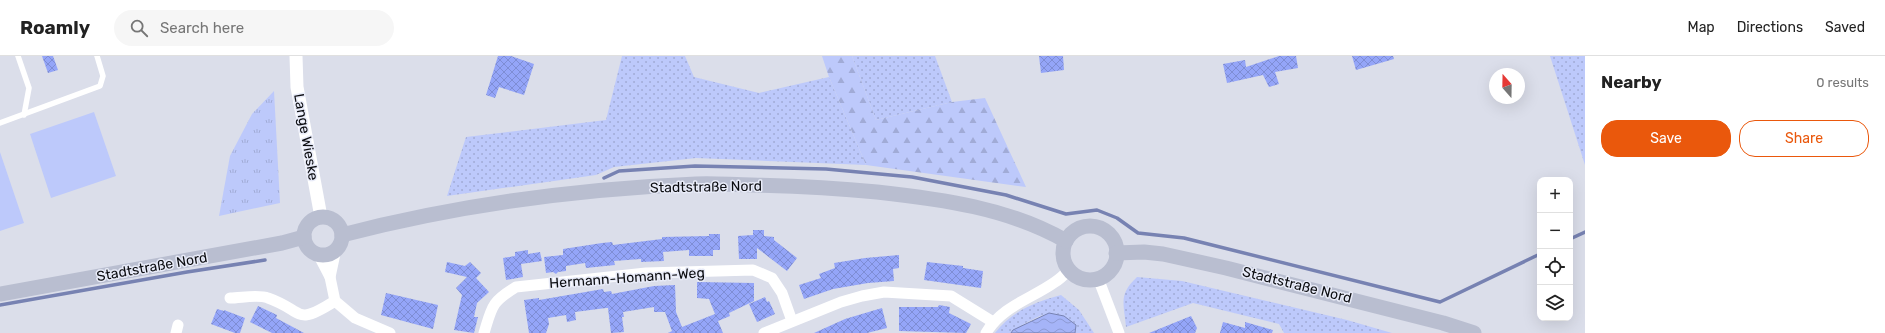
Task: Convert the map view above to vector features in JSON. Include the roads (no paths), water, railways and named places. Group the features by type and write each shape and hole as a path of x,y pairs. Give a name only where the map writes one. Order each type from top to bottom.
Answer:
{"main road":[{"name":"Stadtstraße Nord","path":"342,235 384,224 574,192 698,184 825,187 912,196 999,212 1049,231 1066,241"},
{"path":"321,217 328,217 335,221 340,227 342,235 341,243 336,249 328,254 318,254 311,251 306,245 304,237 305,228 312,220 321,217"},
{"path":"1082,227 1099,227 1112,238 1116,253 1113,266 1106,274 1098,278 1084,279 1070,270 1065,264 1063,254 1066,241 1072,232 1082,227"},
{"name":"Stadtstraße Nord","path":"0,294 274,245 304,237"},
{"name":"Stadtstraße Nord","path":"1116,253 1144,252 1163,254 1226,268 1443,322 1474,333"}],"street":[{"name":"Lange Wieske","path":"296,56 297,87 321,217"},
{"path":"330,277 336,249"},
{"path":"318,254 330,277 335,301 355,318 382,331 390,333"},
{"name":"Hermann-Homann-Weg","path":"484,333 493,305 503,295 516,288 646,273 753,270 772,278 782,293 792,321"},
{"path":"986,333 992,322 1012,306 1055,282 1070,270"},
{"path":"1098,278 1119,333"},
{"path":"764,333 792,321 862,296 884,292 951,296 992,322"},
{"path":"230,298 267,297 302,316 315,314 335,301"}],"lane":[{"path":"18,56 29,88 24,115"},
{"path":"0,124 100,86 104,76 97,56"}],"water":[{"path":"1049,313 1064,316 1076,325 1075,333 1011,333 1013,330"}],"waterway":[{"path":"604,178 619,171 695,166 826,169 912,177 1006,195 1066,214 1097,210 1117,218 1138,233 1184,238 1440,302 1537,255"},
{"path":"1573,238 1585,232"},
{"path":"0,305 187,272 265,260"}]}
